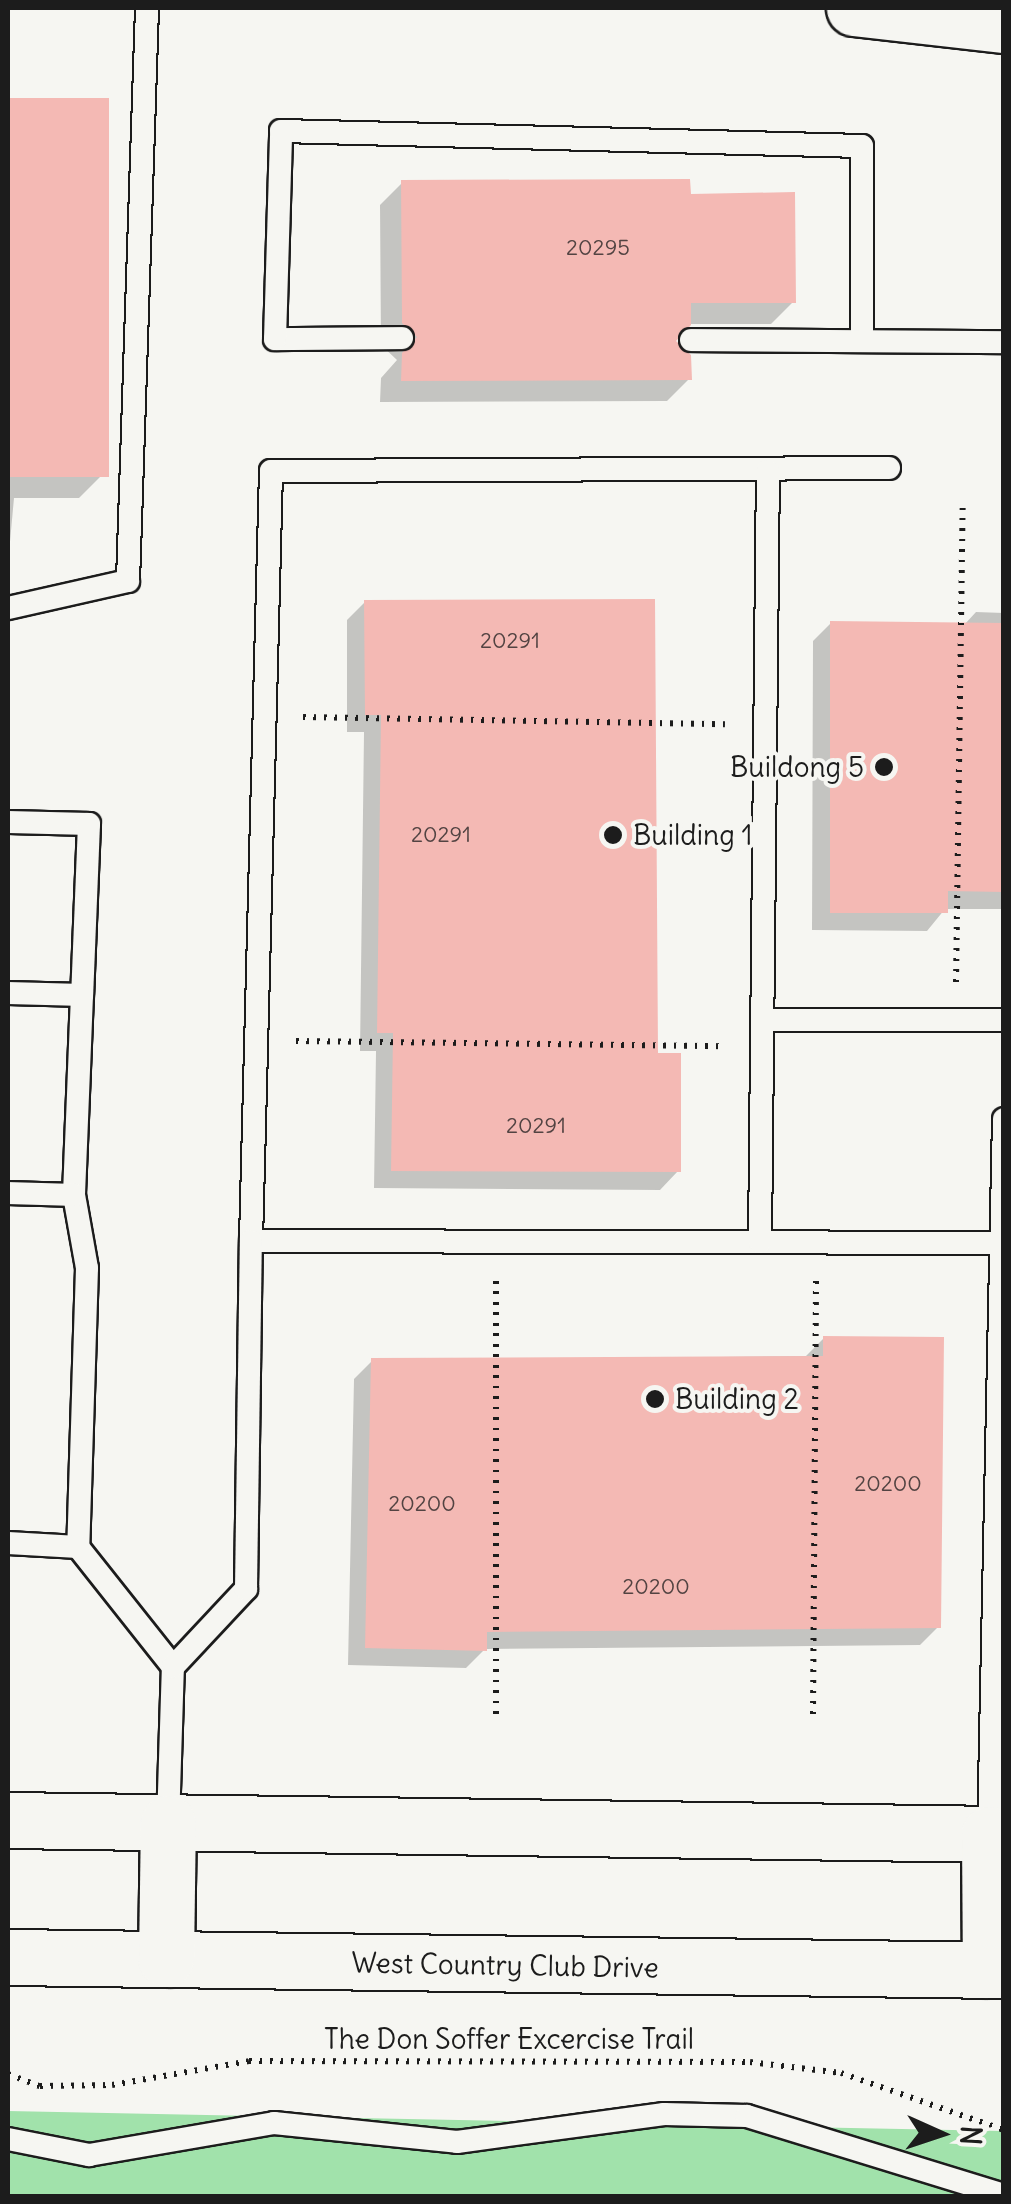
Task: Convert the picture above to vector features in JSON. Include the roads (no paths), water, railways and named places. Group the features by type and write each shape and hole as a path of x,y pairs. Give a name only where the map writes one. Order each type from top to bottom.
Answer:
{"street":[{"path":"854,8 1004,26"},
{"path":"8,1820 996,1834 997,1970"},
{"path":"166,1959 168,1823"},
{"name":"West Country Club Drive","path":"8,1956 997,1970"}],"lane":[{"path":"8,608 128,580 147,8"},
{"path":"402,338 276,339 281,132 862,146 862,341"},
{"path":"691,340 1004,342"},
{"path":"173,1666 246,1589 255,1041 271,471 889,468"},
{"path":"760,1242 768,471"},
{"path":"8,822 89,824 74,1195 87,1268 78,1546 173,1666 168,1823"},
{"path":"8,993 82,995"},
{"path":"763,1020 1004,1020"},
{"path":"996,1834 1004,1119"},
{"path":"8,1193 74,1195"},
{"path":"251,1241 1001,1243"},
{"path":"8,1543 78,1546"},
{"path":"8,2139 89,2155 274,2123 457,2142 664,2114 748,2116 1004,2195"}],"place":[{"name":"Buildong 5","path":"884,767"},
{"name":"Building 1","path":"613,835"},
{"name":"Building 2","path":"655,1399"}]}
